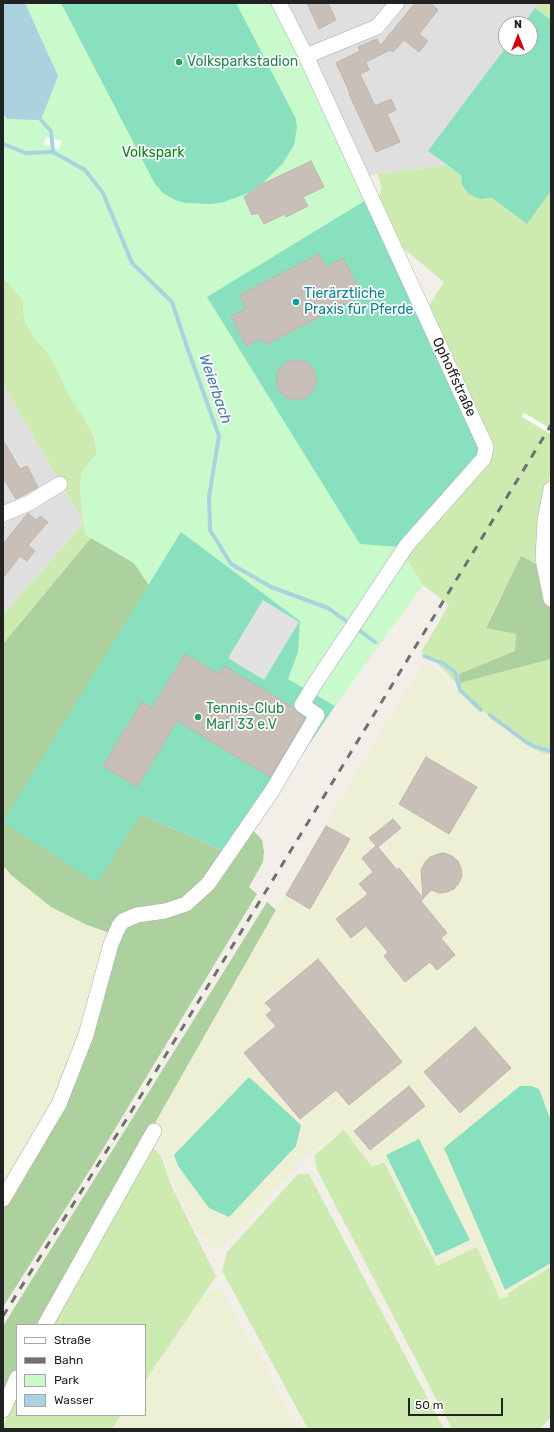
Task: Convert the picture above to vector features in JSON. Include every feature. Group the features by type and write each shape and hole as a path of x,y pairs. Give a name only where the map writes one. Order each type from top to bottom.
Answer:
{"street":[{"name":"Ophoffstraße","path":"3,1199 59,1104 86,1035 111,944 119,926 123,921 137,916 165,911 186,904 208,884 272,791 317,715 302,704 314,685 407,545 484,458 486,447 362,176 306,56 279,3"},
{"path":"306,56 378,27 396,3"},
{"path":"3,514 30,503 60,484"},
{"path":"551,489 545,520 543,559 551,599"},
{"path":"46,1324 154,1131"},
{"path":"3,1410 16,1380"}],"shaded area":[{"path":"270,3 539,3 529,16 498,16 498,56 499,56 429,151 447,165 357,178 300,59"},
{"path":"3,385 84,523 3,615"},
{"path":"263,600 299,622 264,680 228,658"}],"green space":[{"name":"Volkspark","path":"3,3 270,3 300,59 366,200 208,297 399,547 423,585 335,706 288,679 298,652 149,585 134,563 85,534 80,489 82,472 97,453 94,436 68,394 52,359 34,338 26,324 23,313 24,301 3,278"},
{"name":"Volksparkstadion","path":"61,3 236,3 296,119 297,127 294,145 283,163 263,183 248,193 224,202 211,204 186,203 175,200 163,193 155,184"},
{"path":"539,3 551,3 551,20 535,8"},
{"path":"535,8 551,20 551,191 527,224 492,198 480,199 469,194 462,185 461,175 428,151 499,56 538,56 538,16 529,16"},
{"path":"447,165 461,175 461,180 486,199 492,198 527,224 551,191 551,474 546,487 537,523 535,563 521,557 486,627 516,634 515,652 460,683 551,659 551,754 542,753 492,720 435,661 421,652 449,605 423,585 399,547 427,309 444,282 399,245 379,198 382,187 377,174"},
{"path":"366,200 482,452 399,547 360,544 207,297"},
{"path":"3,278 24,301 23,313 52,359 94,436 97,453 82,472 80,489 84,523 3,385"},
{"path":"84,523 85,534 91,538 3,644 3,615"},
{"name":"Tennis-Club Marl 33 e.V","path":"181,532 300,621 298,652 288,679 335,706 234,856 141,814 97,883 3,822"},
{"path":"91,538 134,563 149,585 141,814 234,856 252,829 262,840 264,852 263,862 249,887 257,894 95,1162 3,1307 3,1200 56,1106 119,936 87,925 51,907 11,875 3,865 3,644"},
{"path":"521,556 551,572 551,659 460,683 459,674 515,651 516,634 486,628"},
{"path":"426,660 481,713 542,753 551,754 551,1267 508,1293 509,1297 500,1300 477,1247 437,1266 383,1159 372,1167 344,1130 306,1156 218,1252 196,1229 168,1171 155,1123 339,802"},
{"path":"3,865 11,875 51,907 87,925 120,936 91,1038 3,1200"},
{"path":"267,902 276,910 41,1324 16,1324 16,1371 3,1400 3,1326"},
{"path":"249,1077 301,1125 296,1146 229,1217 209,1208 178,1166 174,1155"},
{"path":"520,1086 531,1086 539,1089 551,1121 551,1263 505,1290 444,1148"},
{"path":"344,1130 372,1167 384,1162 437,1266 477,1247 500,1299 509,1297 508,1293 551,1267 551,1417 540,1429 452,1429 317,1170 314,1156"},
{"path":"419,1139 470,1240 436,1256 386,1155"},
{"path":"153,1148 160,1154 172,1187 216,1276 146,1380 146,1324 51,1324"},
{"path":"298,1174 309,1174 444,1429 308,1429 222,1271 227,1252"},
{"path":"220,1287 299,1429 112,1429 120,1416 146,1416 146,1380 204,1294"},
{"path":"16,1389 16,1416 120,1416 112,1429 3,1429"}],"water":[{"path":"3,3 25,3 58,76 41,120 7,119 3,113"}],"pier":[{"path":"46,137 61,141 59,149 44,145"},
{"path":"524,413 551,429 551,434 522,417"}],"building":[{"path":"307,3 328,3 336,20 319,29"},
{"path":"415,3 430,3 438,10 419,34 428,41 419,52 404,40 393,52 390,50 366,62 369,70 360,74 375,106 391,99 396,110 387,114 400,142 376,152 336,63 360,51 358,47 377,39 380,46"},
{"path":"311,161 324,187 303,197 308,206 286,217 285,214 264,224 258,213 252,215 244,197 260,185"},
{"name":"Tierärztliche Praxis für Pferde","path":"319,254 326,267 343,258 362,295 265,345 262,338 246,346 231,316 246,309 240,295"},
{"path":"291,360 305,362 311,366 315,372 315,387 305,398 298,400 284,396 279,390 277,384 277,372 284,364"},
{"path":"3,440 20,469 27,466 38,487 16,499 3,478"},
{"path":"28,513 36,520 40,516 48,522 28,545 35,551 27,561 20,556 3,578 3,544"},
{"path":"185,654 219,674 224,666 294,708 305,718 270,777 177,721 137,787 103,766 142,702 152,708"},
{"path":"426,757 477,787 449,834 399,804"},
{"path":"393,819 401,828 378,847 397,870 399,868 423,898 421,870 425,862 430,857 444,853 452,856 458,861 462,876 454,889 439,893 431,890 421,901 447,933 441,938 455,955 437,970 430,962 405,982 384,956 388,952 366,926 351,938 336,919 368,894 359,884 373,872 362,858 376,846 369,838"},
{"path":"326,826 350,839 310,909 286,895"},
{"path":"318,959 402,1062 349,1105 336,1090 300,1119 244,1053 276,1026 266,1015 272,1010 265,1003"},
{"path":"475,1027 511,1068 460,1113 424,1072"},
{"path":"409,1086 425,1106 370,1150 354,1131"}],"waterway":[{"path":"41,120 51,131 53,152"},
{"name":"Weierbach","path":"3,144 26,153 53,152 85,170 103,193 132,263 172,302 219,436 209,497 210,530 231,564 271,587 328,608 350,624"},
{"name":"Weierbach","path":"356,628 375,642"},
{"name":"Weierbach","path":"424,656 444,664 455,672 460,690 481,710"},
{"name":"Weierbach","path":"490,715 526,742 535,747 551,751"}],"railway":[{"path":"3,1316 126,1120 551,425"}],"place":[{"name":"Volksparkstadion","path":"179,62"},
{"name":"Tierärztliche Praxis für Pferde","path":"296,302"},
{"name":"Tennis-Club Marl 33 e.V","path":"198,717"}]}
